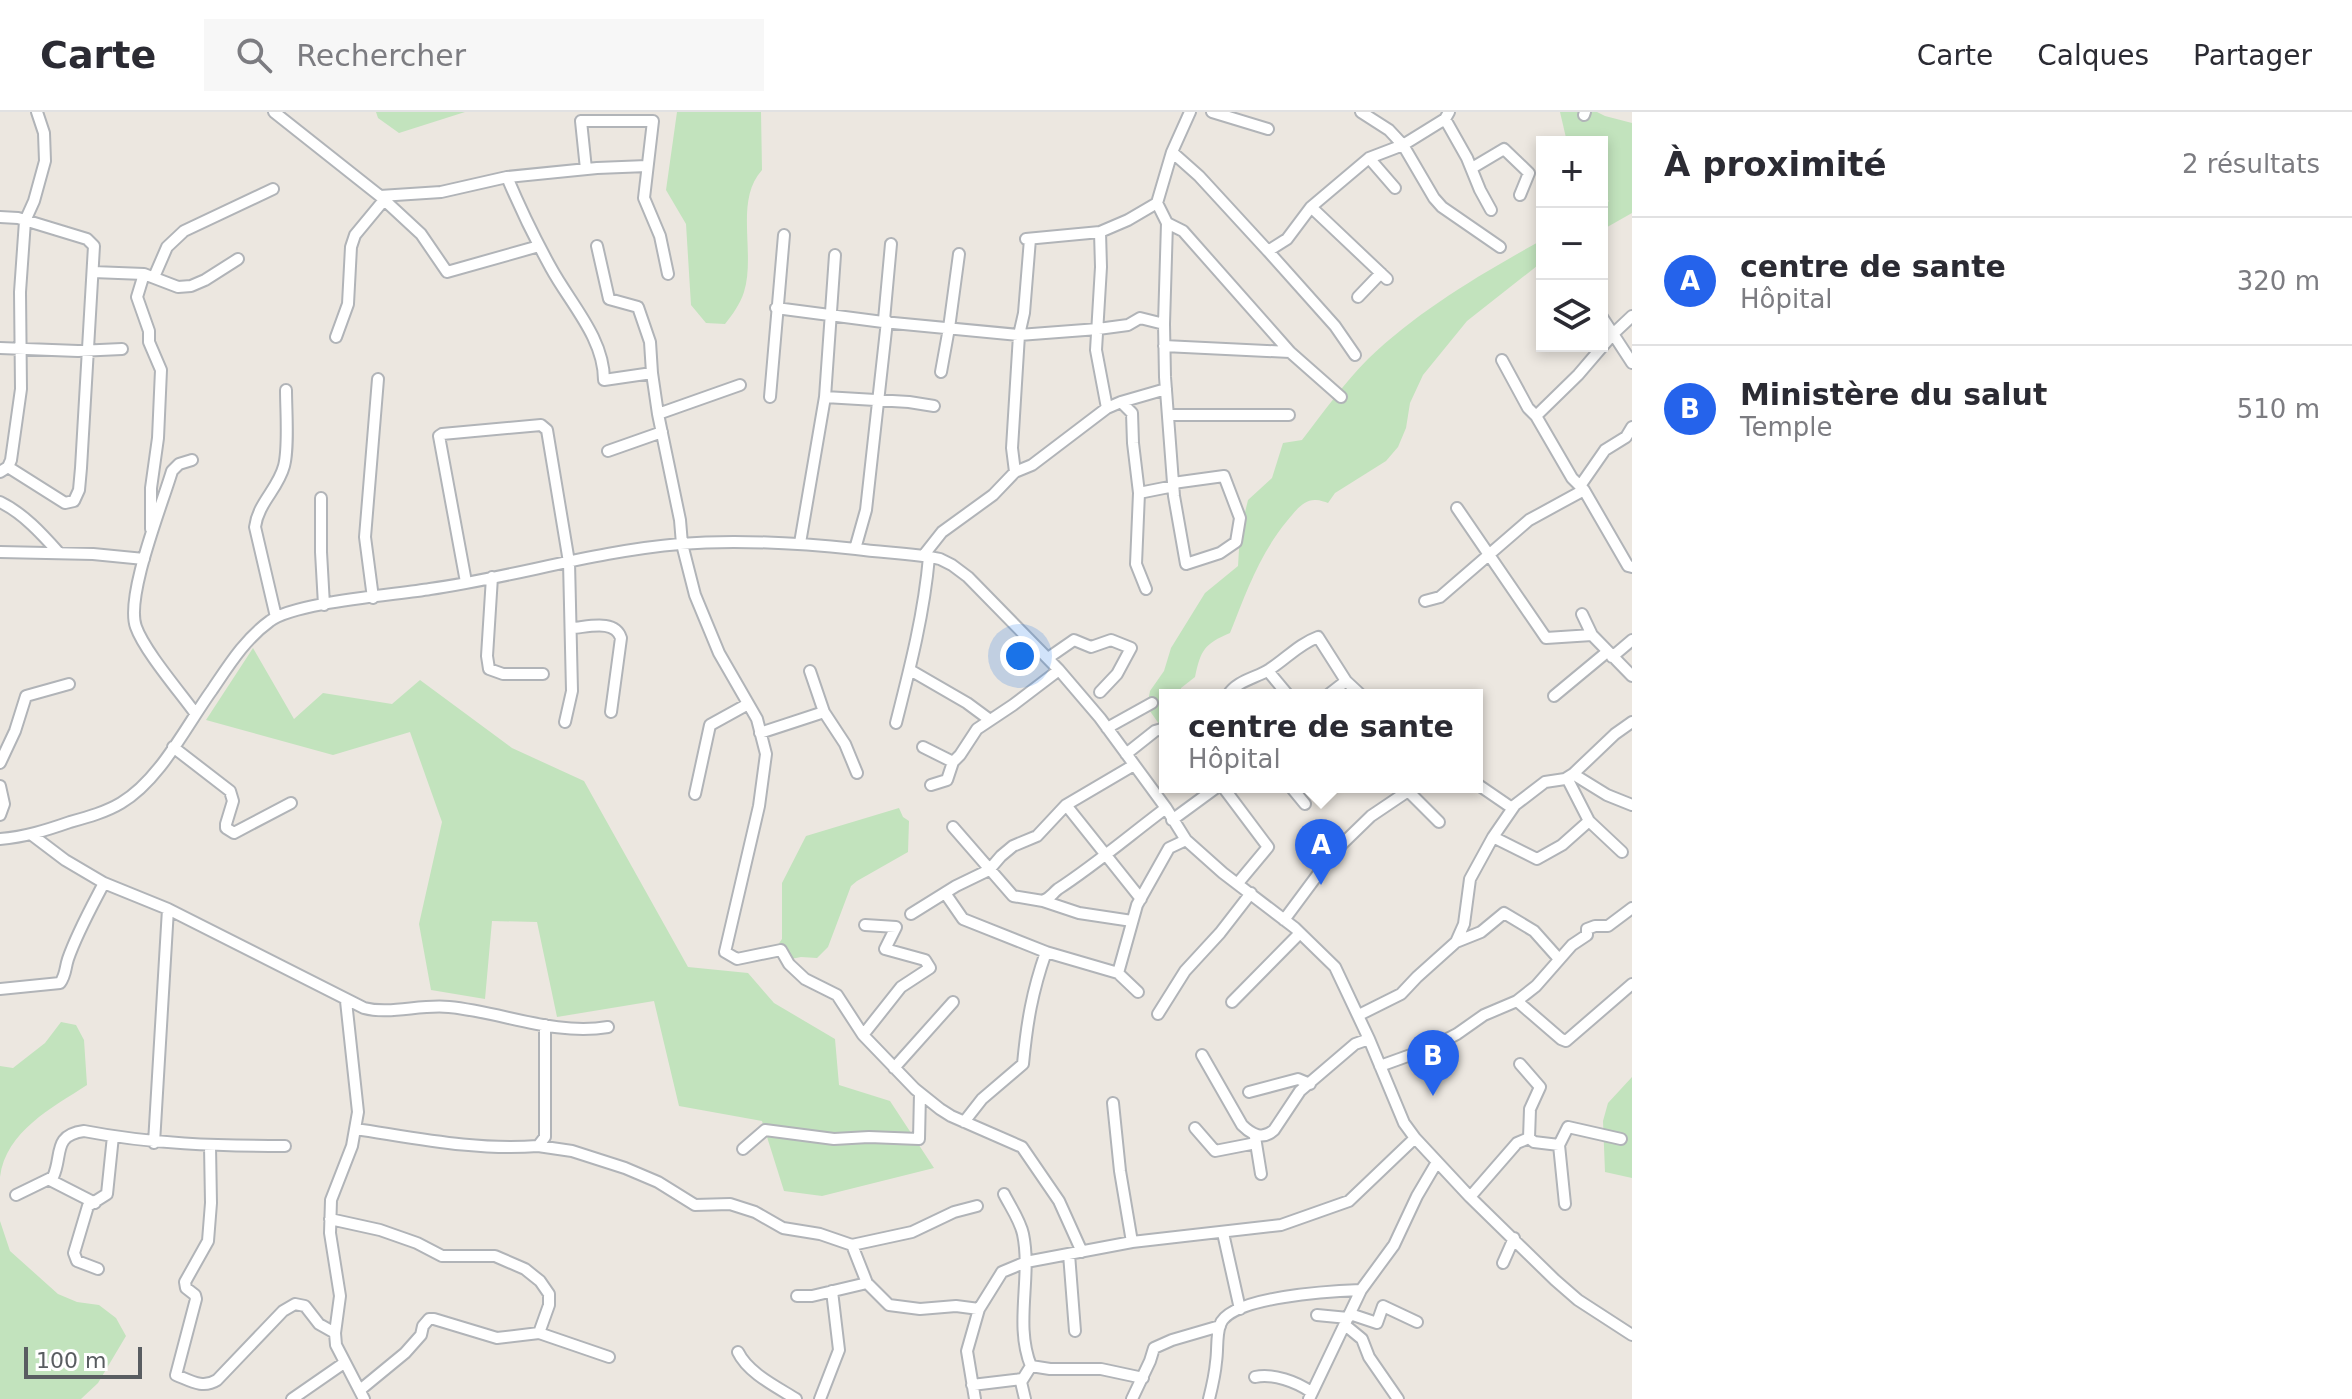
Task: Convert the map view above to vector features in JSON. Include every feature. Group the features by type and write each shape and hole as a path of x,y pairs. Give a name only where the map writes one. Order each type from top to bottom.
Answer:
{"street":[{"path":"274,112 382,198 421,234 447,272 539,246"},
{"path":"1139,493 1173,485 1224,476 1240,518 1236,542 1220,553 1186,564 1173,485 1164,346 1167,223 1157,203 1172,152 1190,112"},
{"path":"1212,112 1268,129"},
{"path":"1361,112 1389,130 1403,145 1438,203 1500,247"},
{"path":"0,217 13,217 25,221 87,239 94,246 79,490 74,501 65,503 4,469 14,447 19,410 22,348 20,292 25,221 45,161 40,113"},
{"path":"1268,251 1287,239 1311,207 1369,158 1403,145 1447,116 1491,210"},
{"path":"586,169 581,121 653,121 644,198 660,236 668,274"},
{"path":"1472,168 1504,149 1529,173 1520,195"},
{"path":"1172,152 1199,176 1268,251 1335,326 1355,355"},
{"path":"1369,158 1395,188"},
{"path":"336,337 348,304 351,247 355,235 382,198 441,192 507,177 647,166"},
{"path":"507,177 539,246 577,308 602,361 604,380 652,373"},
{"path":"150,543 151,488 158,438 161,370 149,342 149,331 137,297 175,238 273,189"},
{"path":"1015,472 1012,448 1028,239 1100,232 1157,203"},
{"path":"1311,207 1384,276 1358,297"},
{"path":"1167,223 1183,231 1290,352 1341,397"},
{"path":"1100,232 1096,350 1107,408"},
{"path":"770,397 784,235"},
{"path":"855,549 866,510 879,401 891,244"},
{"path":"597,246 609,299 638,307 650,342 658,414 682,544 695,595 719,653 757,719 766,754 759,806 725,952 737,959 781,950 789,964 805,979 837,995 863,1035 920,1093 951,1116 1022,1147 1059,1201 1082,1252"},
{"path":"941,372 959,254"},
{"path":"800,543 825,397 835,255"},
{"path":"93,272 149,276 178,287 191,286 238,259"},
{"path":"776,308 1019,335 1128,325 1140,318 1164,324"},
{"path":"1536,416 1632,316"},
{"path":"866,400 879,382 885,321"},
{"path":"1608,325 1632,363"},
{"path":"1164,346 1290,352"},
{"path":"0,348 122,349"},
{"path":"1502,360 1528,408 1536,416 1572,478 1582,488 1628,566 1632,567"},
{"path":"373,598 365,537 378,379"},
{"path":"658,414 740,385"},
{"path":"896,723 918,635 926,556 942,532 993,495 1015,472 1032,465 1107,408 1166,389"},
{"path":"276,617 255,527 257,512 284,465 286,390"},
{"path":"825,397 934,406"},
{"path":"1121,402 1132,413 1139,493 1136,564 1146,589"},
{"path":"1169,415 1289,415"},
{"path":"466,582 439,437 442,434 541,425 547,430 569,562 572,691 565,722"},
{"path":"608,451 662,432"},
{"path":"1425,601 1440,597 1529,520 1582,488 1605,450 1630,436"},
{"path":"192,460 179,464 172,471 144,559 133,606 135,626 140,637 195,713"},
{"path":"321,498 324,605"},
{"path":"0,502 40,532 59,553"},
{"path":"1457,508 1546,638 1592,635"},
{"path":"0,839 32,835 120,804 148,781 251,636 276,617 324,605 682,544 800,543 926,556 952,565 968,577 1059,670 1107,728 1186,840 1300,933 1335,967 1359,1015 1404,1123 1415,1138 1470,1197 1578,1300 1632,1335"},
{"path":"0,552 144,559"},
{"path":"492,577 487,656 489,669 503,674 543,674"},
{"path":"1582,614 1592,635 1632,676"},
{"path":"572,628 612,626 619,632 621,638 611,712"},
{"path":"1231,689 1268,671 1305,642 1318,637 1346,681 1355,689"},
{"path":"1048,658 1074,640 1091,647 1111,640 1131,648 1117,674 1100,692"},
{"path":"1554,696 1632,640"},
{"path":"910,670 990,720"},
{"path":"931,785 947,780 953,762 977,729 1059,670"},
{"path":"810,671 824,712 845,744 857,773"},
{"path":"1268,671 1283,689"},
{"path":"1336,689 1346,681"},
{"path":"0,763 15,731 26,696 69,684"},
{"path":"1107,728 1152,703"},
{"path":"695,794 710,725 748,704"},
{"path":"760,733 824,712"},
{"path":"1456,942 1464,924 1470,879 1512,808 1545,782 1570,776 1632,722"},
{"path":"1126,754 1159,730"},
{"path":"173,747 230,791 233,801 226,828 231,832 291,803"},
{"path":"923,747 953,762"},
{"path":"911,914 989,870 1013,846 1037,836 1066,805 1134,765"},
{"path":"1570,776 1632,805"},
{"path":"1570,776 1589,821 1622,852"},
{"path":"0,786 4,804 0,815"},
{"path":"1483,788 1512,808"},
{"path":"1172,820 1211,793"},
{"path":"1225,793 1268,847 1238,883"},
{"path":"1296,793 1305,804"},
{"path":"1284,920 1336,850 1371,816 1405,793"},
{"path":"1414,793 1439,822"},
{"path":"1066,805 1141,899"},
{"path":"1043,901 1166,808"},
{"path":"1493,837 1537,859 1562,845 1589,821"},
{"path":"953,827 1013,896 1043,901 1079,913 1132,921"},
{"path":"32,835 65,860 104,883 168,909 346,1001 374,1011 423,1005 477,1010 545,1025 586,1029 608,1027"},
{"path":"1118,973 1141,899 1169,848 1186,840"},
{"path":"0,989 60,983 67,960 104,883"},
{"path":"945,893 963,919 1046,952 1118,973 1138,992"},
{"path":"1158,1014 1185,971 1251,893"},
{"path":"1380,1066 1430,1048 1484,1015 1517,1001 1536,986 1572,945 1587,935 1587,929 1608,926 1632,908"},
{"path":"154,1143 168,909"},
{"path":"1359,1015 1401,994 1456,942 1481,932 1504,913 1534,931 1559,959"},
{"path":"863,1035 901,987 930,968 925,960 885,949 896,927 865,925"},
{"path":"1232,1002 1300,933"},
{"path":"964,1122 982,1099 1023,1064 1033,991 1046,952"},
{"path":"1517,1001 1566,1041 1632,984"},
{"path":"346,1001 358,1112 347,1161 331,1200 330,1233 340,1296 336,1345 362,1394 405,1353 421,1335 429,1319 438,1319 497,1338 539,1333 609,1357"},
{"path":"894,1068 953,1002"},
{"path":"538,1146 545,1137 545,1025"},
{"path":"1195,1128 1215,1151 1269,1135 1300,1091 1355,1044 1369,1039"},
{"path":"1202,1055 1242,1125 1255,1139 1261,1174"},
{"path":"1520,1064 1540,1087 1530,1109 1529,1138"},
{"path":"1249,1092 1298,1079 1310,1084"},
{"path":"743,1149 765,1130 834,1139 919,1139 920,1093"},
{"path":"1113,1103 1132,1242"},
{"path":"1565,1204 1559,1145 1568,1127 1621,1139"},
{"path":"356,1129 453,1144 518,1148 538,1146 572,1151 658,1182 695,1205 730,1204 755,1212 783,1228 820,1234 852,1245 912,1232 954,1212 977,1206"},
{"path":"16,1195 50,1180 56,1171 61,1143 68,1136 84,1131 154,1143 285,1146"},
{"path":"98,1269 74,1257 86,1209 107,1194 113,1136"},
{"path":"975,1399 967,1351 979,1309 1002,1272 1026,1262 1132,1242 1281,1225 1349,1201 1415,1138"},
{"path":"1529,1138 1534,1142 1559,1145"},
{"path":"1470,1197 1517,1143 1529,1138"},
{"path":"210,1146 208,1241 185,1282 186,1288 196,1299 176,1375 201,1385 217,1380 283,1311 295,1304 305,1306 314,1320 335,1333"},
{"path":"1255,1377 1263,1375 1299,1384 1310,1396 1361,1290 1394,1245 1437,1162"},
{"path":"50,1180 95,1203"},
{"path":"1004,1194 1023,1232 1026,1262 1024,1350 1031,1366"},
{"path":"330,1219 380,1230 442,1256 495,1256 525,1269 540,1281 549,1294 549,1305 539,1333"},
{"path":"1223,1233 1240,1309"},
{"path":"1503,1263 1514,1238"},
{"path":"852,1245 867,1283 889,1305 920,1309 956,1306 979,1309"},
{"path":"1069,1254 1075,1331"},
{"path":"797,1296 812,1296 867,1283"},
{"path":"1209,1399 1220,1326 1224,1318 1240,1309 1306,1292 1361,1290"},
{"path":"820,1399 839,1350 832,1291"},
{"path":"1317,1315 1377,1323 1383,1306 1417,1322"},
{"path":"1348,1319 1398,1399"},
{"path":"1132,1399 1154,1348 1220,1326"},
{"path":"738,1352 769,1382 796,1399"},
{"path":"292,1399 344,1363"},
{"path":"1031,1366 1101,1369 1143,1378"},
{"path":"1025,1399 1022,1379 1031,1366"},
{"path":"972,1385 1022,1379"}],"green space":[{"path":"376,112 465,112 399,133 378,118"},
{"path":"677,112 761,112 762,170 749,197 747,277 740,301 725,324 706,323 691,305 686,224 666,190"},
{"path":"1560,112 1597,112 1632,123 1632,213 1608,227 1608,136 1566,136"},
{"path":"1536,244 1536,267 1467,321 1423,375 1410,403 1406,428 1398,447 1386,461 1335,493 1328,503 1311,500 1303,504 1287,521 1261,561 1230,633 1205,649 1195,677 1181,689 1159,689 1159,724 1147,707 1150,691 1164,671 1171,648 1205,593 1238,566 1240,533 1248,500 1272,478 1283,443 1302,440 1359,368 1429,309"},
{"path":"253,648 294,719 323,693 392,704 420,680 512,748 584,781 688,967 748,973 774,1003 835,1039 839,1085 890,1101 934,1168 822,1196 784,1191 762,1121 679,1106 654,1001 557,1017 537,922 492,921 485,999 431,990 419,924 442,822 410,732 333,755 206,720"},
{"path":"899,808 909,821 908,852 851,886 828,947 817,958 786,960 773,952 782,939 782,883 806,836"},
{"path":"61,1022 76,1025 84,1040 87,1085 46,1112 21,1134 11,1146 0,1177 0,1066 13,1068 45,1043"},
{"path":"1632,1077 1632,1178 1605,1172 1603,1121 1608,1103"},
{"path":"0,1221 10,1251 58,1294 77,1302 99,1305 116,1318 126,1336 98,1383 81,1399 0,1399"}],"place":[{"name":"centre de sante","path":"1321,885"},
{"name":"Ministère du salut","path":"1433,1096"}]}
